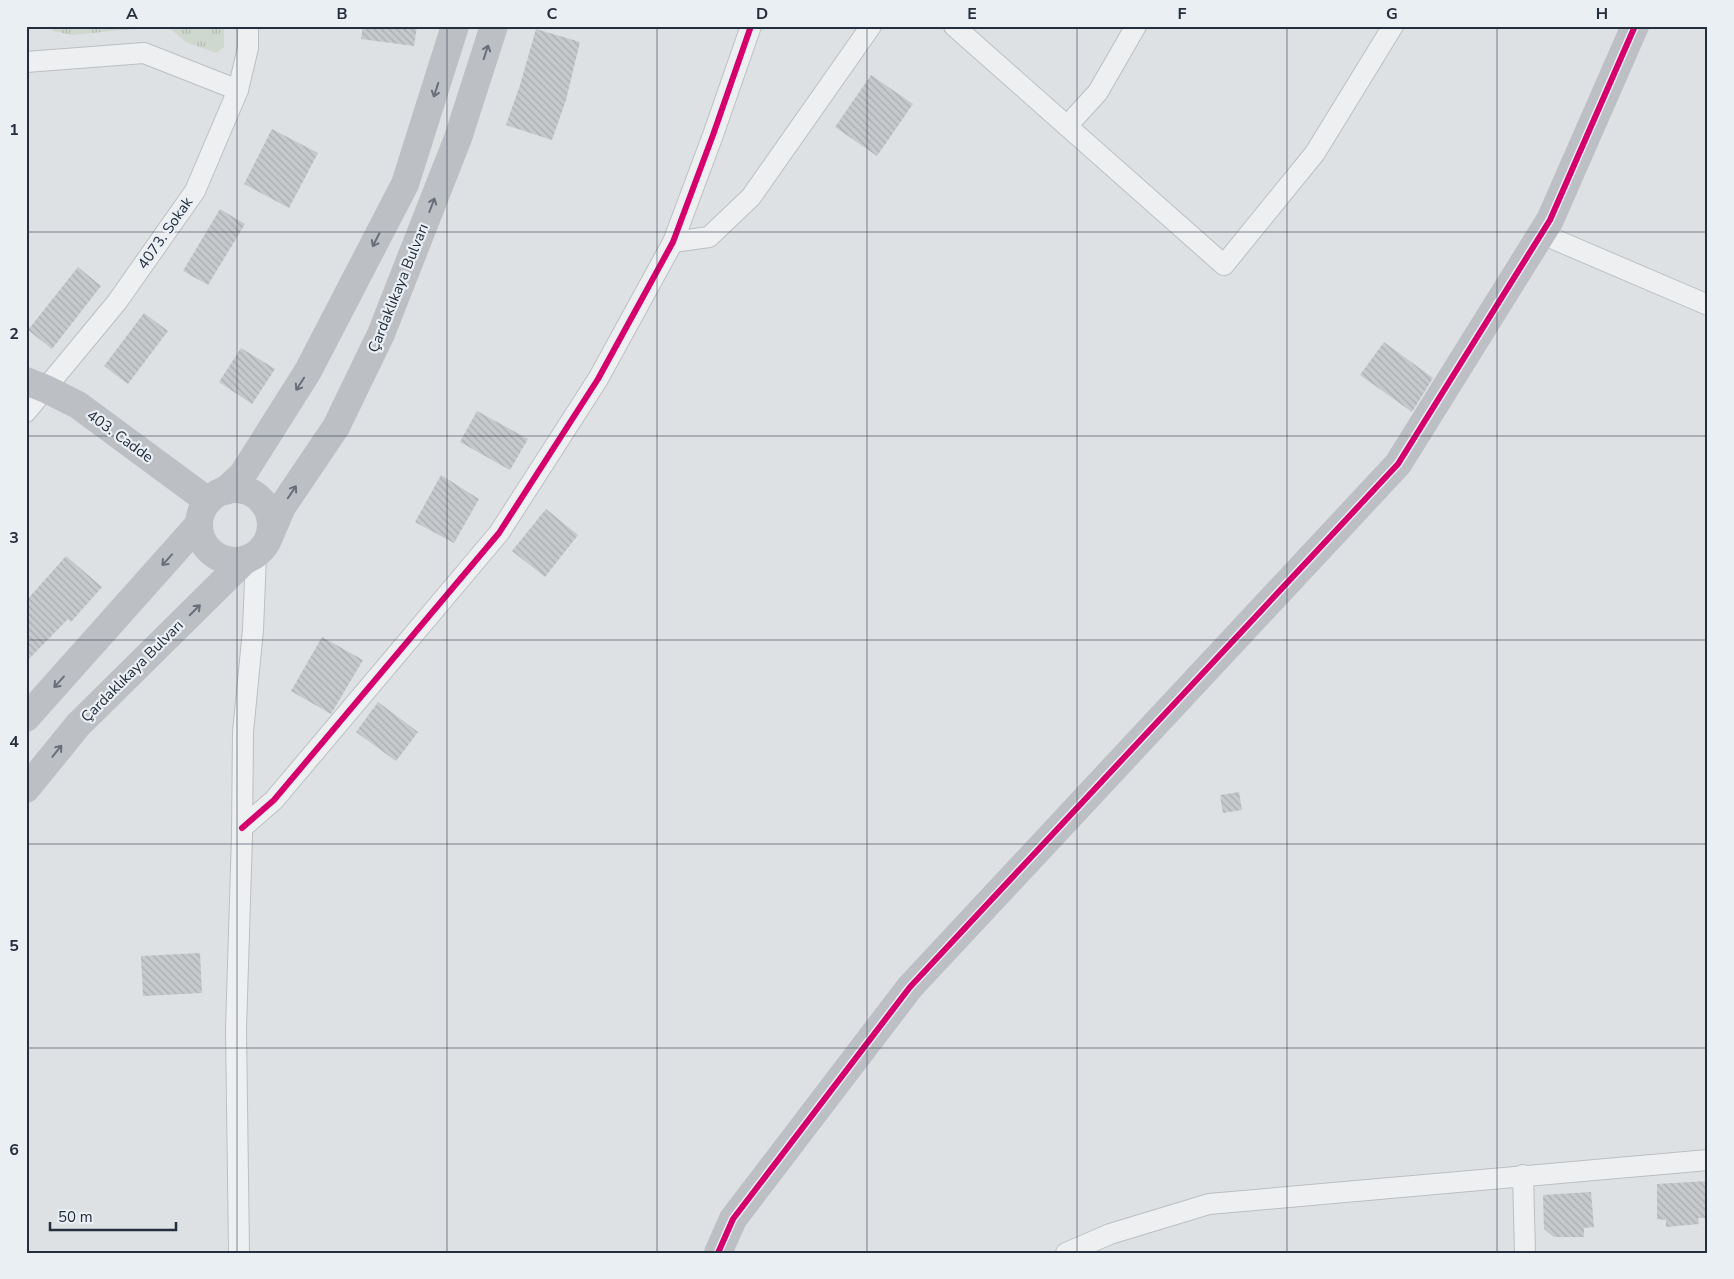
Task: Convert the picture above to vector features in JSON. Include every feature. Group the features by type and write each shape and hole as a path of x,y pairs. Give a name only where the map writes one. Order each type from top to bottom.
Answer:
{"main road":[{"path":"26,718 211,505 243,474 308,371 405,184 455,26"},
{"name":"Çardaklıkaya Bulvarı","path":"26,789 78,725 257,550 282,507 336,427 381,334 458,138 494,26"},
{"path":"718,1253 733,1219 910,988 1398,464 1550,220 1635,26"},
{"name":"403. Cadde","path":"36,385 78,405 211,505"},
{"path":"233,489 244,490 255,495 263,502 269,512 270,518 257,550 229,560 213,554 206,546 201,535 211,505 233,489"}],"street":[{"name":"4073. Sokak","path":"26,412 36,385 117,302 195,191 238,90 248,48 248,26"},
{"path":"242,828 274,800 498,533 598,378 673,242 751,26"},
{"path":"673,242 710,236 751,197 871,26"},
{"path":"954,26 1224,265 1315,153 1393,26"},
{"path":"1067,126 1098,92 1136,26"},
{"path":"26,62 144,53 238,90"},
{"path":"1542,234 1708,305"},
{"path":"240,1253 236,1029 243,732 253,630 257,550"},
{"path":"1066,1253 1110,1234 1209,1204 1708,1160"},
{"path":"1523,1176 1525,1253"}],"green space":[{"path":"50,26 163,26 72,35 53,31"},
{"path":"167,26 224,26 224,47 216,53 186,42"}],"building":[{"path":"363,26 417,26 414,46 361,39"},
{"path":"536,29 580,42 566,100 552,140 506,125"},
{"path":"871,75 913,104 877,156 835,127"},
{"path":"272,129 318,153 289,208 244,184"},
{"path":"220,209 245,224 208,285 183,271"},
{"path":"78,267 101,286 52,349 28,330"},
{"path":"144,313 168,331 128,384 104,366"},
{"path":"1384,342 1433,378 1412,412 1360,375"},
{"path":"241,348 275,369 252,404 219,382"},
{"path":"477,411 528,439 510,470 460,442"},
{"path":"441,475 479,499 454,543 415,522"},
{"path":"546,509 578,535 545,577 512,551"},
{"path":"66,556 102,587 71,622 68,619 26,662 26,601"},
{"path":"322,637 363,660 331,714 291,691"},
{"path":"378,702 418,732 396,761 356,732"},
{"path":"1239,792 1242,810 1223,813 1220,795"},
{"path":"200,953 202,993 143,996 141,956"},
{"path":"1707,1181 1708,1218 1698,1218 1699,1224 1666,1227 1666,1220 1657,1219 1657,1184"},
{"path":"1591,1192 1594,1227 1584,1228 1584,1237 1554,1237 1544,1229 1543,1195"}],"cycle path":[{"path":"242,828 274,800 499,533 598,379 673,242 751,26"},
{"path":"718,1253 733,1219 910,987 1398,464 1550,220 1635,26"}]}
